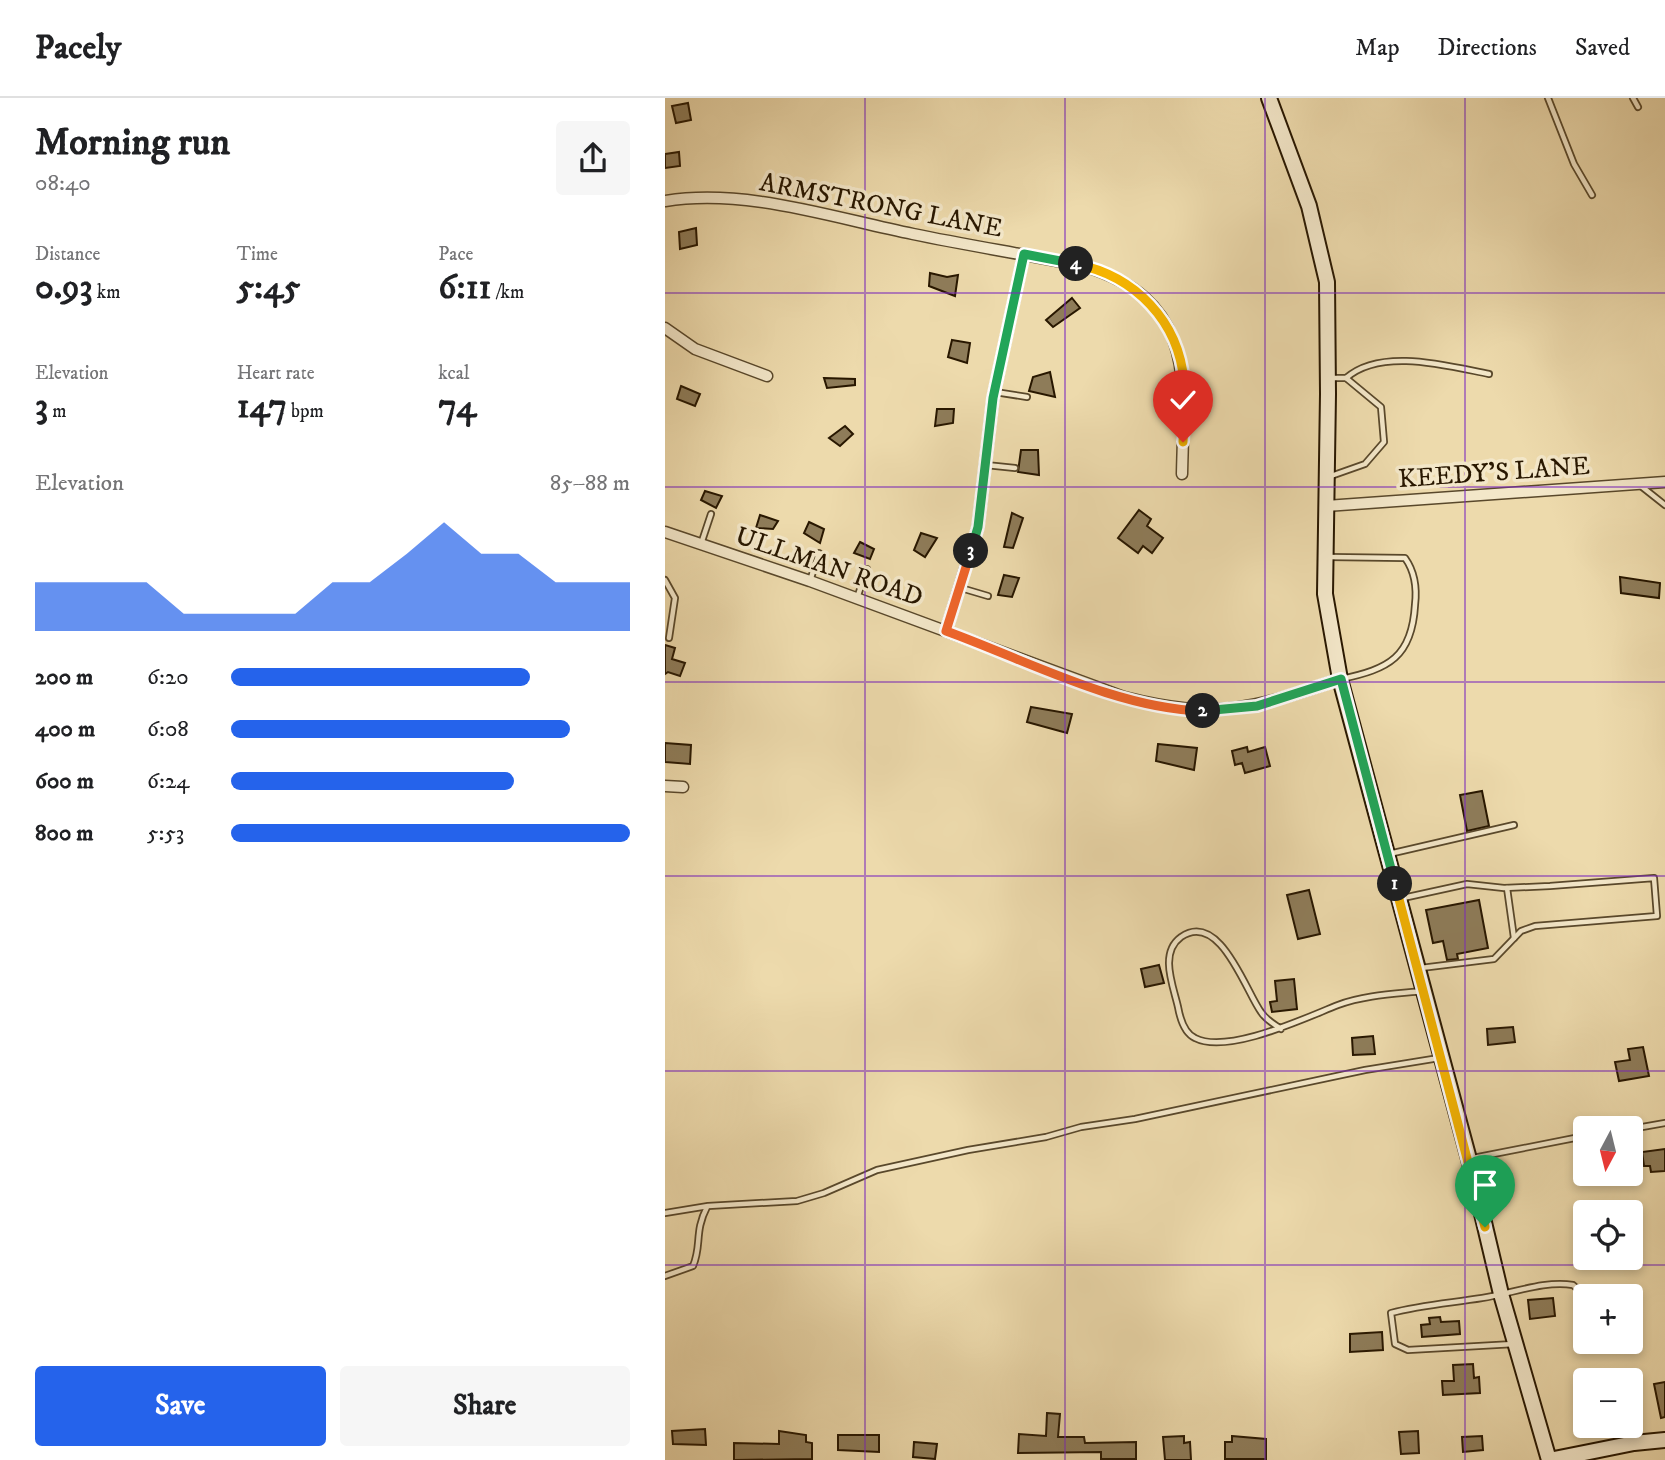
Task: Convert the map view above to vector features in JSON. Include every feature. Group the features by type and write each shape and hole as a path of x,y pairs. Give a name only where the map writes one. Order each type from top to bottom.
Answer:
{"main road":[{"path":"1273,99 1309,206 1327,282 1325,594 1341,679 1469,1159 1501,1294 1549,1460 1621,1445 1665,1440"}],"street":[{"name":"ARMSTRONG LANE","path":"665,201 686,198 750,201 1024,254 1107,273 1141,293 1161,316 1173,338 1184,383 1182,474"},
{"path":"946,631 978,527 995,392 1024,254"},
{"path":"665,328 695,349 767,376"},
{"name":"KEEDY'S LANE","path":"1326,506 1665,482"},
{"name":"ULLMAN ROAD","path":"665,532 1125,697 1170,709 1228,711 1257,706 1341,679"},
{"path":"665,786 683,787"}],"lane":[{"path":"1548,98 1574,164 1592,195"},
{"path":"1633,98 1638,107"},
{"path":"1346,378 1358,368 1424,360 1489,374"},
{"path":"1326,477 1366,464 1384,442 1381,407 1346,378 1328,378"},
{"path":"995,392 1027,397"},
{"path":"985,464 1015,468"},
{"path":"1638,484 1665,505"},
{"path":"701,545 711,514"},
{"path":"810,582 819,554"},
{"path":"1325,558 1405,558 1413,570 1416,601 1413,631 1405,649 1388,664 1341,679"},
{"path":"857,599 867,569"},
{"path":"665,580 675,598 669,638"},
{"path":"960,588 988,596"},
{"path":"1387,854 1514,825"},
{"path":"1399,899 1467,884 1507,888 1654,878 1657,916 1535,926 1521,931 1494,959 1417,968"},
{"path":"1507,888 1514,939"},
{"path":"1281,1029 1263,1015 1231,956 1219,942 1194,933 1186,934 1174,944 1168,958 1179,1016 1194,1038 1218,1042 1281,1029 1339,1005 1369,997 1424,991"},
{"path":"665,1213 708,1206 797,1201 824,1193 877,1170 955,1152 1440,1058"},
{"path":"1643,1127 1665,1123"},
{"path":"1469,1159 1573,1138"},
{"path":"665,1276 693,1266 698,1255 698,1224 708,1206"},
{"path":"1515,1343 1408,1350 1395,1344 1391,1313 1418,1306 1563,1283 1573,1286"}],"building":[{"path":"688,103 691,120 676,123 672,106"},
{"path":"679,152 680,166 665,168 665,154"},
{"path":"696,228 697,245 680,249 679,232"},
{"path":"930,273 947,277 958,275 955,296 929,286"},
{"path":"1072,298 1080,308 1053,327 1046,320"},
{"path":"952,340 970,343 967,363 948,357"},
{"path":"1050,372 1055,397 1029,391 1033,377"},
{"path":"824,378 855,379 855,385 827,388"},
{"path":"681,386 700,394 695,406 677,399"},
{"path":"937,409 954,409 953,423 935,426"},
{"path":"845,426 853,434 840,446 829,438"},
{"path":"1021,450 1038,450 1039,475 1018,472"},
{"path":"705,491 722,496 716,508 701,500"},
{"path":"1139,510 1151,519 1147,526 1163,538 1152,553 1143,546 1138,553 1118,538"},
{"path":"1012,513 1023,518 1013,548 1004,547"},
{"path":"760,515 778,521 773,529 756,528"},
{"path":"809,522 824,529 820,543 804,533"},
{"path":"921,533 937,538 925,557 914,550"},
{"path":"860,542 874,549 870,559 854,553"},
{"path":"1004,575 1019,578 1012,597 998,595"},
{"path":"1620,577 1660,583 1659,598 1621,593"},
{"path":"665,645 675,648 672,659 685,663 680,676 668,672 665,674"},
{"path":"1031,707 1072,714 1067,733 1027,722"},
{"path":"665,743 691,745 690,764 665,762"},
{"path":"1158,744 1197,748 1194,770 1156,761"},
{"path":"1247,747 1248,752 1265,747 1270,766 1245,773 1242,763 1235,765 1232,751"},
{"path":"1482,791 1489,826 1467,831 1460,795"},
{"path":"1309,890 1320,934 1298,939 1287,895"},
{"path":"1479,900 1488,948 1457,954 1458,959 1447,960 1443,941 1433,943 1426,910"},
{"path":"1159,965 1164,983 1145,987 1141,969"},
{"path":"1294,979 1297,1009 1272,1012 1270,1002 1277,1001 1275,981"},
{"path":"1513,1027 1515,1042 1488,1045 1487,1029"},
{"path":"1373,1036 1375,1054 1353,1055 1352,1038"},
{"path":"1643,1047 1649,1076 1619,1081 1615,1062 1630,1060 1628,1049"},
{"path":"1665,1149 1665,1171 1651,1172 1650,1166 1644,1166 1643,1152"},
{"path":"1553,1298 1555,1316 1530,1319 1528,1300"},
{"path":"1440,1317 1441,1322 1459,1321 1460,1334 1422,1337 1421,1325 1430,1324 1429,1318"},
{"path":"1382,1332 1383,1350 1350,1352 1350,1334"},
{"path":"1473,1364 1474,1378 1479,1377 1480,1393 1443,1395 1442,1381 1454,1381 1453,1365"},
{"path":"1665,1382 1665,1417 1661,1418 1654,1384"},
{"path":"1047,1413 1060,1414 1058,1437 1084,1437 1085,1443 1136,1442 1136,1459 1101,1459 1101,1452 1018,1453 1019,1434 1046,1436"},
{"path":"705,1429 706,1445 673,1444 672,1431"},
{"path":"779,1431 806,1435 806,1442 812,1443 812,1459 734,1460 734,1443 779,1444"},
{"path":"1418,1431 1419,1453 1401,1454 1399,1432"},
{"path":"838,1435 879,1435 879,1452 838,1450"},
{"path":"1184,1436 1184,1443 1190,1442 1191,1460 1165,1460 1163,1437"},
{"path":"1232,1436 1266,1439 1266,1459 1225,1459 1225,1442 1232,1442"},
{"path":"1482,1436 1483,1450 1463,1452 1462,1437"},
{"path":"914,1442 937,1444 935,1459 913,1457"}],"route":[{"path":"1183,442 1184,383 1181,363 1173,338 1161,316 1141,293 1107,273 1024,254 993,398 978,527 946,631 1125,697 1170,709 1228,711 1257,706 1341,679 1485,1227"}]}
